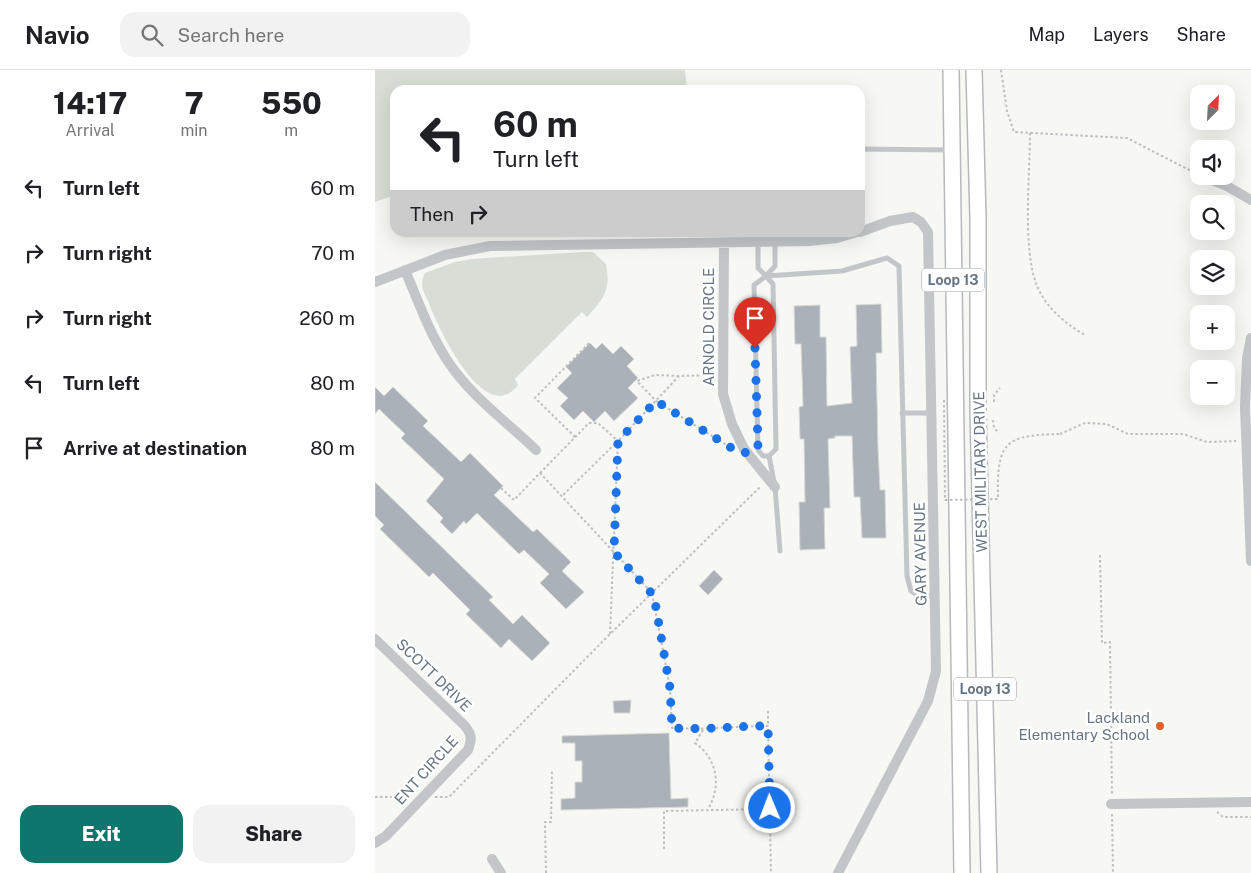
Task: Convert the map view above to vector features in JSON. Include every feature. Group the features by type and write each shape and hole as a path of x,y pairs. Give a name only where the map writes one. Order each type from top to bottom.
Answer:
{"main road":[{"name":"WEST MILITARY DRIVE","path":"951,70 962,873"},
{"name":"WEST MILITARY DRIVE","path":"974,70 978,218 978,411 989,873"}],"street":[{"path":"1225,185 1251,200"},
{"name":"GARY AVENUE","path":"838,873 928,701 936,671 928,232 921,222 913,217 890,221 865,230"},
{"path":"375,282 445,255 490,246 758,243 821,241 838,237"},
{"name":"ARNOLD CIRCLE","path":"724,243 723,394 732,424 749,454 775,487"},
{"path":"405,270 438,346 449,364 474,394 536,450"},
{"path":"1251,338 1247,358 1246,441 1251,561"},
{"name":"SCOTT DRIVE","path":"375,639 471,734"},
{"name":"ENT CIRCLE","path":"375,843 386,836 468,750 471,734"},
{"path":"1112,804 1251,802"},
{"path":"492,859 501,873"}],"lane":[{"path":"865,149 952,150"},
{"path":"758,243 758,268 766,276 773,284 776,450 769,456 763,456 758,450 753,290 754,285 766,276 775,266 775,242"},
{"path":"766,276 842,272 887,258 896,262 899,266 907,576 911,591 917,595 936,596"},
{"path":"902,413 932,413"},
{"path":"749,454 758,445"},
{"path":"769,456 775,487 780,551"}],"path":[{"path":"1001,70 1007,110 1014,132 1127,138 1190,170"},
{"path":"1030,133 1029,248 1037,287 1059,317 1085,335"},
{"path":"575,437 535,398 589,342"},
{"path":"722,374 655,375 637,380 656,401 738,452 749,454"},
{"path":"562,496 618,441 679,376"},
{"path":"994,402 995,395 1000,388"},
{"path":"944,400 945,500 997,500 997,467 1000,458 1010,443 1029,435 1060,434 1085,423 1107,424 1128,434 1183,434 1207,442 1246,441"},
{"path":"993,420 993,428 999,433"},
{"path":"501,488 514,500 589,422 598,423 618,441"},
{"path":"610,634 618,441"},
{"path":"539,473 653,593 670,688 672,728 703,730 768,726"},
{"path":"375,797 449,797 610,634 763,484"},
{"path":"1100,555 1102,643 1110,642 1113,873"},
{"path":"768,711 771,873"},
{"path":"703,730 695,743 708,755 716,776 715,795 708,809"},
{"path":"546,873 545,822 551,822 553,770"},
{"path":"664,849 664,811 770,808"}],"shaded area":[{"path":"375,70 685,70 686,85 390,85 390,197 375,202"},
{"path":"593,252 606,264 607,288 598,305 587,317 582,312 515,379 518,385 505,395 492,394 478,385 453,352 435,318 422,287 425,273 455,262 471,259"}],"building":[{"path":"881,304 882,353 876,353 878,448 880,490 885,490 886,538 862,538 860,497 854,497 852,436 835,436 835,438 828,439 830,508 824,508 825,549 800,550 799,502 805,502 804,439 800,439 799,407 803,406 801,344 795,344 794,306 820,305 820,337 826,337 827,406 852,403 850,347 857,346 856,305"},
{"path":"590,343 596,349 602,343 613,354 621,346 634,359 627,366 638,378 628,388 638,398 614,421 605,411 594,422 583,411 574,420 560,406 568,398 557,388 572,373 566,367"},
{"path":"375,387 384,396 393,387 428,421 423,426 461,462 470,453 503,486 494,495 533,532 537,529 571,562 562,571 584,592 566,609 540,583 549,574 524,550 519,554 477,513 466,524 464,521 452,534 440,522 443,518 426,501 444,479 401,438 405,434 379,409 375,414"},
{"path":"375,482 493,597 489,600 513,624 522,615 550,643 532,661 509,639 501,648 466,614 470,610 433,573 429,577 380,529 384,525 375,516"},
{"path":"714,570 723,579 708,595 699,586"},
{"path":"631,700 630,713 614,713 613,701"},
{"path":"669,733 671,799 688,798 688,807 561,810 561,799 575,798 575,782 582,782 582,761 575,761 575,743 562,743 562,736"}],"place":[{"name":"Lackland Elementary School","path":"1160,726"}],"route":[{"path":"755,348 758,445 751,453 738,452 656,401 618,441 614,552 654,596 670,688 672,728 705,730 731,726 768,726 770,808"}]}
